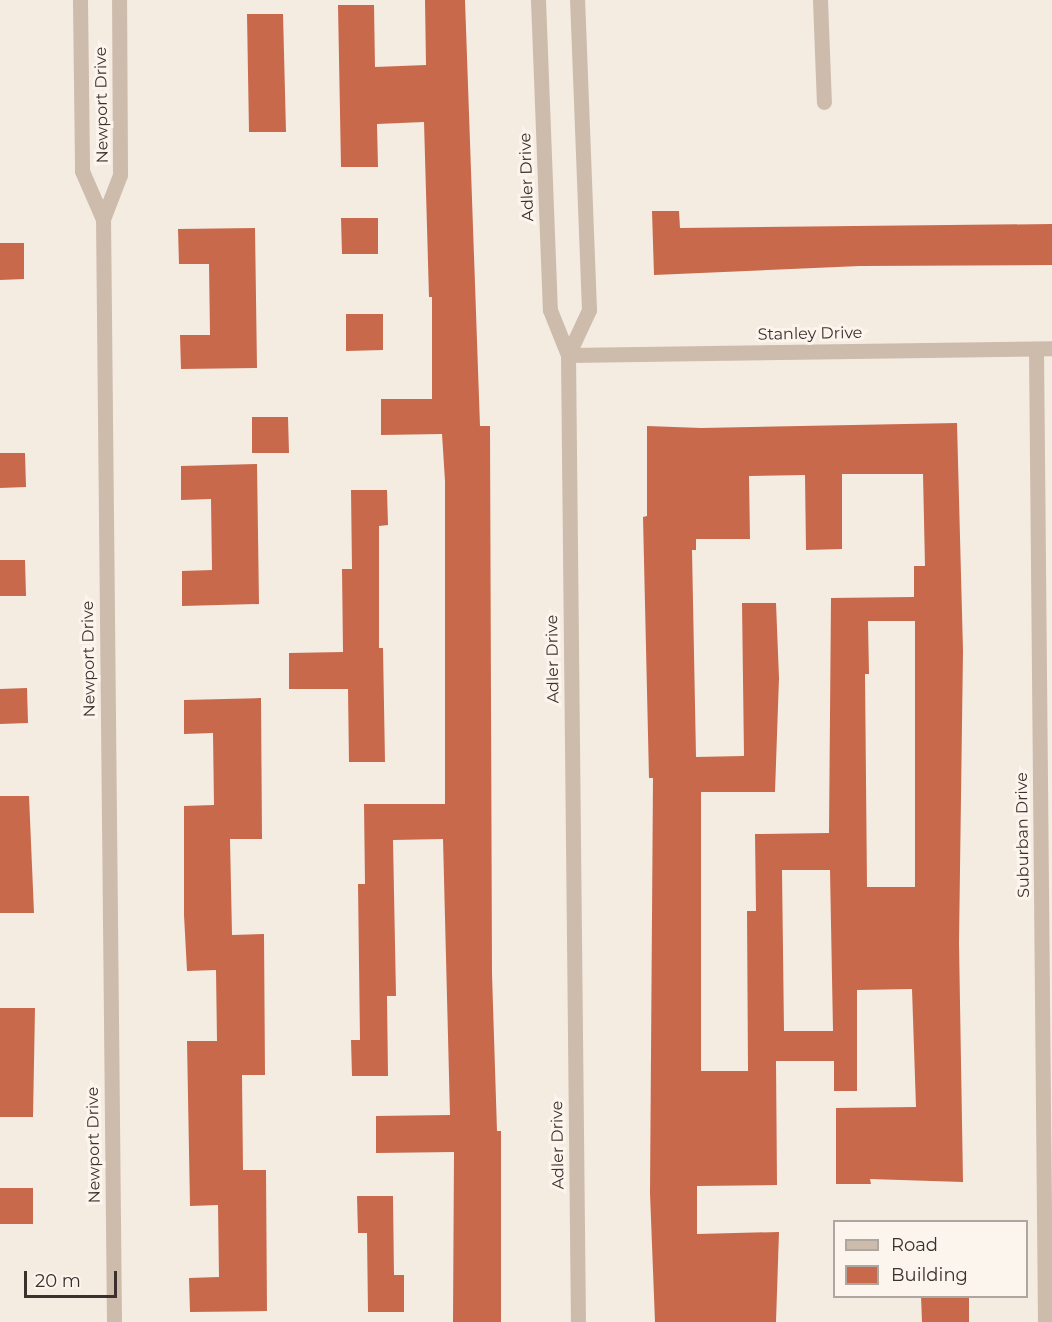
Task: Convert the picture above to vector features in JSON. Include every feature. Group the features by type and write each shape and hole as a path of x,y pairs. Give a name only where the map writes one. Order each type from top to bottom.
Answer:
{"street":[{"path":"80,0 82,171 103,219"},
{"name":"Newport Drive","path":"114,1322 103,219 120,175 119,0"},
{"name":"Adler Drive","path":"538,0 550,310 568,355 578,1322"},
{"path":"568,355 589,310 578,0"},
{"path":"820,0 824,102"},
{"name":"Stanley Drive","path":"568,355 1044,349"},
{"name":"Suburban Drive","path":"1044,349 1045,1322"}],"building":[{"path":"425,0 465,0 480,426 490,426 492,974 497,1131 501,1131 501,1322 453,1322 454,1152 376,1153 376,1116 450,1115 443,839 393,840 396,996 387,996 388,1076 352,1076 351,1040 360,1040 358,884 365,884 364,804 445,804 445,481 442,434 381,435 381,399 432,399 432,297 429,297 424,122 377,124 378,167 341,167 338,5 374,5 375,67 426,65"},
{"path":"247,14 283,14 286,132 249,132"},
{"path":"652,211 679,211 680,228 1052,224 1052,265 860,266 654,275"},
{"path":"341,218 378,218 378,254 342,254"},
{"path":"255,228 257,368 181,369 180,335 210,335 209,264 179,264 178,229"},
{"path":"0,243 24,243 24,279 0,280"},
{"path":"346,314 383,314 383,350 346,351"},
{"path":"252,417 288,417 289,453 252,453"},
{"path":"957,423 963,651 959,943 963,1182 870,1179 871,1184 836,1184 836,1108 916,1107 912,989 857,990 857,1091 834,1091 834,1061 776,1061 777,1185 697,1186 697,1234 779,1232 776,1322 655,1322 650,1193 653,778 649,778 643,517 647,516 647,426 701,428","holes":["842,474 923,474 925,566 914,566 914,597 831,598 829,833 755,834 756,911 747,911 748,1071 701,1071 701,792 775,792 779,678 776,603 742,603 744,756 696,757 692,550 696,550 696,539 750,539 749,476 805,475 806,550 842,549","868,621 915,621 915,887 867,887 865,674 869,674","782,870 830,870 833,1031 784,1031"]},
{"path":"0,453 25,453 26,487 0,488"},
{"path":"257,464 259,604 182,606 182,571 212,570 211,499 181,500 181,466"},
{"path":"351,490 387,490 388,525 379,526 379,648 383,648 385,762 349,762 348,689 289,689 289,653 343,652 342,569 352,569"},
{"path":"0,560 25,560 26,596 0,596"},
{"path":"27,688 28,723 0,724 0,689"},
{"path":"261,698 262,839 230,839 232,935 264,934 265,1075 242,1075 243,1170 266,1170 267,1311 190,1312 189,1278 219,1277 218,1205 190,1206 187,1041 217,1041 216,970 187,971 184,915 184,806 214,805 213,733 184,734 184,700"},
{"path":"0,796 29,796 34,913 0,913"},
{"path":"0,1008 35,1008 33,1117 0,1117"},
{"path":"0,1188 33,1188 33,1224 0,1224"},
{"path":"357,1196 393,1196 394,1275 404,1275 404,1312 368,1312 367,1233 358,1233"},
{"path":"921,1298 969,1298 969,1322 922,1322"}]}
